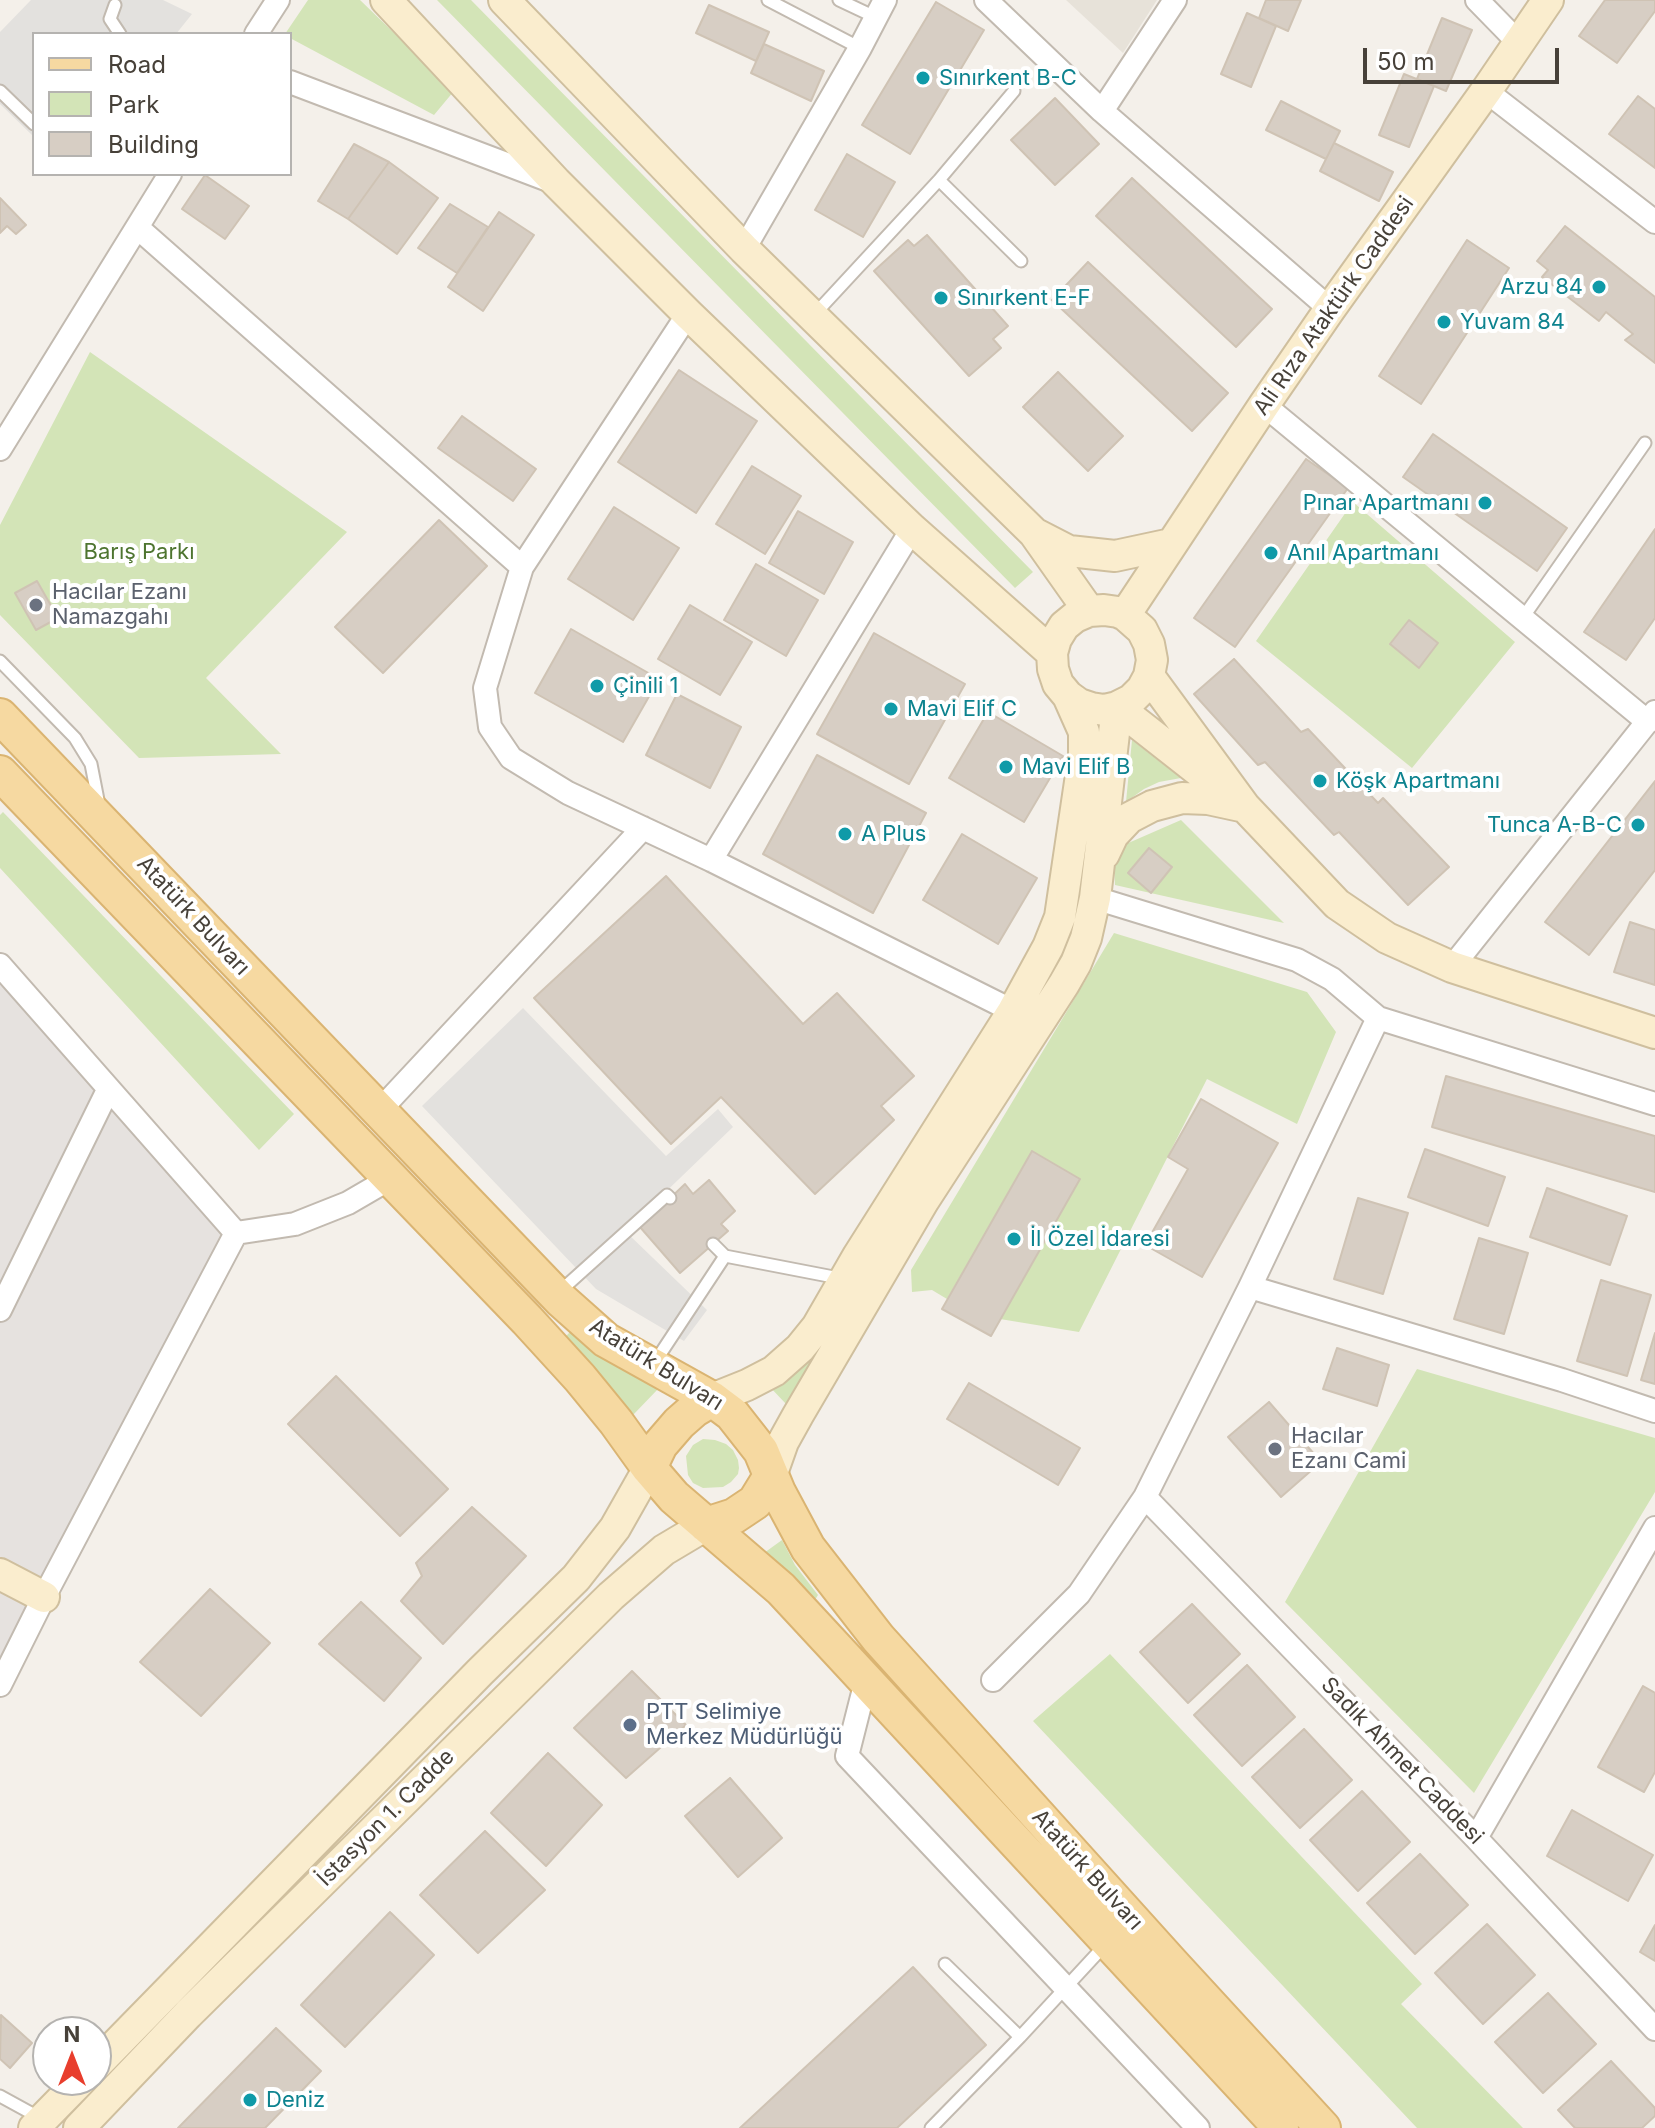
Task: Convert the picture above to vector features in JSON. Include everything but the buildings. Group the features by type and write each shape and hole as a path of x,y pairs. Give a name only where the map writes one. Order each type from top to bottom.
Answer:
{"main road":[{"path":"386,0 556,182 688,314 912,529 1052,653"},
{"path":"504,0 744,249 1034,533 1089,611"},
{"name":"Ali Rıza Ataktürk Caddesi","path":"1125,615 1330,309 1548,0"},
{"path":"1034,533 1069,551 1115,556 1171,544"},
{"path":"1104,610 1125,615 1142,630 1152,660 1142,689 1131,700 1104,710 1079,704 1068,696 1058,684 1053,669 1052,653 1064,626 1089,611 1104,610"},
{"path":"1149,676 1245,807 1337,904 1387,938 1452,967 1655,1033"},
{"path":"649,1468 660,1445 695,1409 774,1371 800,1348 817,1327 1013,1011 1048,947 1060,917 1066,889 1084,755 1084,732 1068,696"},
{"path":"1117,707 1245,807"},
{"path":"706,1525 734,1516 755,1502 771,1476 783,1442 798,1415 924,1200 1064,984 1086,938 1095,898 1117,707"},
{"name":"Atatürk Bulvarı","path":"0,716 556,1295 606,1340 712,1399 732,1414 761,1451 808,1548 878,1638 1323,2128"},
{"name":"Atatürk Bulvarı","path":"0,773 580,1378 674,1497 781,1589 1281,2128"},
{"path":"1100,861 1113,835 1129,818 1152,806 1182,798 1208,799 1245,807"},
{"name":"İstasyon 1. Cadde","path":"112,2049 576,1578 615,1528 649,1468"},
{"name":"İstasyon 1. Cadde","path":"79,2128 188,2014 611,1596 664,1550 706,1525"},
{"path":"0,1574 44,1597"},
{"path":"38,2124 65,2096"}],"street":[{"path":"257,32 278,0"},
{"path":"986,0 1102,111 1330,309"},
{"path":"1102,111 1175,0"},
{"path":"1477,0 1518,42"},
{"path":"744,249 880,9"},
{"path":"292,83 556,182"},
{"path":"1486,91 1655,222"},
{"path":"0,449 169,176"},
{"path":"138,228 522,567"},
{"path":"688,314 522,567 485,688 490,727 511,758 568,793 711,860 1013,1011"},
{"path":"1264,405 1522,619 1651,717 1452,967"},
{"path":"711,860 912,529"},
{"path":"379,1111 643,828"},
{"path":"1095,898 1297,960 1332,979 1378,1018 1655,1104"},
{"path":"0,965 236,1233"},
{"path":"993,1680 1079,1594 1145,1497 1250,1287 1378,1018"},
{"path":"0,1310 108,1090"},
{"path":"236,1233 295,1224 348,1203 391,1178"},
{"path":"0,1685 236,1233"},
{"path":"1250,1287 1562,1380 1655,1411"},
{"name":"Sadık Ahmet Caddesi","path":"1145,1497 1476,1838 1655,2029"},
{"path":"1476,1838 1655,1528"},
{"path":"866,1681 847,1756 1198,2128"}],"lane":[{"path":"768,0 860,48"},
{"path":"839,0 880,9"},
{"path":"115,5 110,19 119,32"},
{"path":"0,91 32,122"},
{"path":"812,316 939,180 1014,91"},
{"path":"939,180 1021,261"},
{"path":"1522,619 1645,443"},
{"path":"0,661 75,738 91,764 102,821"},
{"path":"556,1295 667,1195 670,1198"},
{"path":"713,1244 725,1256 845,1279"},
{"path":"652,1366 725,1256"},
{"path":"931,2128 1108,1942"},
{"path":"945,1964 1020,2037"},
{"path":"0,2096 38,2124"}],"shaded area":[{"path":"31,0 163,0 192,14 178,32 32,32 32,135 0,104 0,32"},
{"path":"1066,0 1157,0 1123,53"},
{"path":"0,965 236,1233 0,1685"},
{"path":"523,1008 666,1156 718,1109 733,1127 625,1231 707,1310 684,1341 596,1289 422,1106"}],"green space":[{"path":"308,0 360,0 454,91 434,115 292,39 292,32 286,32"},
{"path":"437,0 471,0 1033,572 1015,588"},
{"name":"Barış Parkı","path":"90,352 347,532 206,678 281,754 139,758 0,615 0,525"},
{"path":"1353,502 1515,642 1412,768 1256,641"},
{"path":"1132,740 1181,778 1159,782 1126,802"},
{"path":"3,812 294,1114 259,1150 0,868 0,815"},
{"path":"1181,820 1284,923 1115,885 1114,866 1126,844"},
{"path":"1114,933 1307,992 1336,1032 1297,1124 1207,1079 1079,1332 1000,1319 1080,1179 1032,1152 947,1299 932,1290 912,1292 911,1270"},
{"path":"893,1229 786,1404 769,1386"},
{"path":"571,1331 659,1388 633,1415 565,1337"},
{"path":"1417,1369 1655,1438 1655,1492 1474,1793 1285,1602"},
{"path":"703,1439 726,1444 738,1460 738,1474 723,1487 703,1488 693,1483 688,1475 686,1456 693,1445"},
{"path":"782,1540 795,1565 818,1595 815,1600 764,1553"},
{"path":"1110,1654 1422,1984 1401,2004 1523,2128 1417,2128 1033,1721"}],"place":[{"name":"Sınırkent B-C","path":"923,78"},
{"name":"Arzu 84","path":"1599,287"},
{"name":"Sınırkent E-F","path":"941,298"},
{"name":"Yuvam 84","path":"1444,322"},
{"name":"Pınar Apartmanı","path":"1485,503"},
{"name":"Anıl Apartmanı","path":"1271,553"},
{"name":"Hacılar Ezanı Namazgahı","path":"36,605"},
{"name":"Çinili 1","path":"597,686"},
{"name":"Mavi Elif C","path":"891,709"},
{"name":"Mavi Elif B","path":"1006,767"},
{"name":"Köşk Apartmanı","path":"1320,781"},
{"name":"Tunca A-B-C","path":"1638,825"},
{"name":"A Plus","path":"845,834"},
{"name":"İl Özel İdaresi","path":"1014,1239"},
{"name":"Hacılar Ezanı Cami","path":"1275,1449"},
{"name":"PTT Selimiye Merkez Müdürlüğü","path":"630,1725"},
{"name":"Deniz","path":"250,2100"}]}
